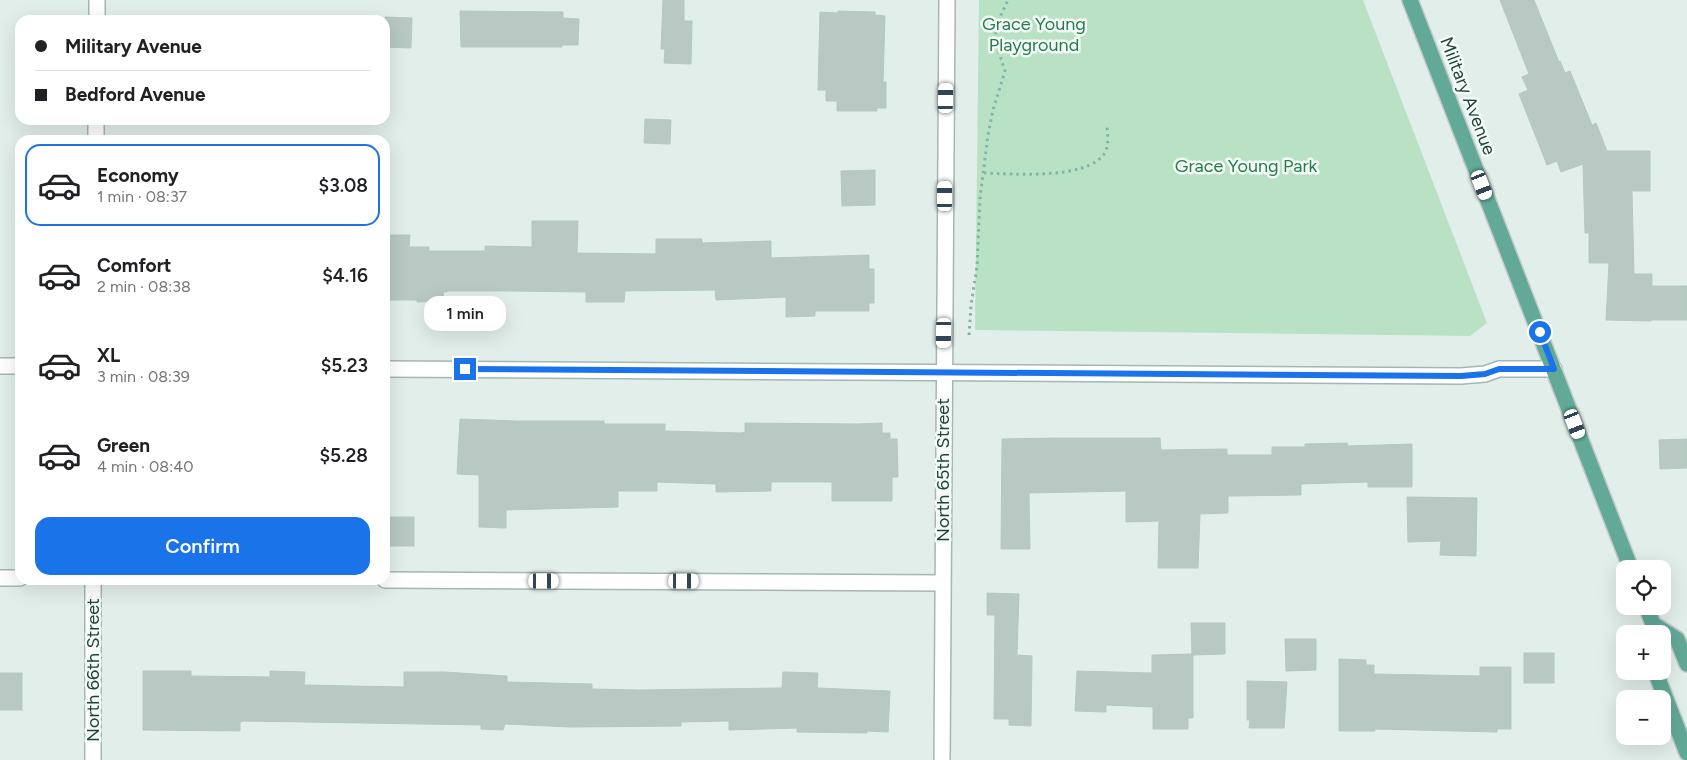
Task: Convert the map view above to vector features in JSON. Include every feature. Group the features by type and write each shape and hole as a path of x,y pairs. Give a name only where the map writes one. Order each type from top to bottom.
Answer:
{"main road":[{"name":"Military Avenue","path":"1410,0 1628,560"},
{"path":"1671,637 1677,640 1687,664"},
{"path":"1659,680 1687,753"}],"street":[{"path":"97,0 97,15"},
{"name":"North 65th Street","path":"942,760 947,0"},
{"path":"0,366 15,366"},
{"path":"390,369 1461,376 1485,374 1499,369 1554,369"},
{"path":"0,578 15,578"},
{"path":"390,580 942,582"},
{"name":"North 66th Street","path":"93,585 93,760"}],"path":[{"path":"969,335 971,305 977,267 980,198 991,118 1005,72 996,43 996,29 1008,0"},
{"path":"984,173 1066,172 1088,166 1098,160 1104,153 1108,144 1107,124"}],"green space":[{"name":"Grace Young Park","path":"979,0 1363,0 1487,323 1470,336 975,330"}],"building":[{"path":"663,0 684,0 684,21 692,21 691,64 664,63 665,49 661,49"},
{"path":"1500,0 1534,0 1559,62 1565,73 1570,71 1592,125 1596,123 1607,151 1650,151 1650,191 1632,191 1634,274 1652,274 1652,286 1687,286 1687,320 1606,320 1609,263 1589,263 1589,233 1585,233 1583,164 1561,172 1557,161 1547,165 1519,94 1528,90 1522,77 1529,74"},
{"path":"460,11 563,12 563,18 579,19 578,45 562,45 562,47 461,47"},
{"path":"838,11 875,12 875,15 885,16 883,82 886,82 886,108 877,108 877,111 837,111 837,101 826,101 826,90 818,90 820,12 838,13"},
{"path":"390,17 412,18 411,48 390,47"},
{"path":"645,119 671,120 670,144 644,143"},
{"path":"875,170 875,205 842,206 841,171"},
{"path":"532,221 578,221 577,253 656,254 656,239 702,239 702,243 771,241 771,258 869,255 869,269 874,269 874,303 869,303 869,311 815,311 815,316 786,317 786,297 716,300 715,290 625,291 624,302 586,302 586,292 511,291 447,291 443,292 444,301 390,300 390,235 410,235 409,247 429,247 429,251 485,251 485,246 532,247"},
{"path":"460,419 604,421 604,424 665,424 665,431 741,433 745,432 745,423 882,423 882,433 890,433 890,439 897,439 898,477 892,477 892,501 832,501 832,482 771,482 771,491 716,492 716,484 657,482 657,491 618,491 618,507 506,510 506,528 479,527 479,475 457,474"},
{"path":"1160,438 1161,450 1227,449 1227,455 1272,455 1272,447 1305,447 1305,444 1347,443 1348,446 1412,444 1412,487 1368,487 1368,482 1301,484 1301,495 1228,496 1228,513 1200,514 1198,568 1158,568 1159,521 1126,522 1126,491 1029,493 1030,549 1001,549 1002,439"},
{"path":"1687,439 1687,468 1660,469 1659,440"},
{"path":"1407,497 1477,498 1476,556 1440,555 1441,541 1408,542"},
{"path":"390,517 414,517 414,546 390,546"},
{"path":"987,593 1019,594 1017,655 1032,656 1031,726 1009,725 1009,719 994,719 995,615 987,615"},
{"path":"1191,623 1225,623 1225,654 1193,655 1193,718 1188,718 1188,729 1153,729 1153,707 1106,705 1106,712 1075,711 1077,671 1152,673 1152,655 1192,654"},
{"path":"1285,639 1316,639 1316,670 1286,671"},
{"path":"1524,653 1554,653 1554,683 1524,683"},
{"path":"1339,659 1366,660 1366,665 1374,665 1374,674 1480,676 1480,667 1511,667 1511,729 1497,729 1497,732 1375,729 1375,731 1339,731"},
{"path":"143,671 191,671 191,676 270,677 270,671 305,672 304,685 404,687 404,672 444,672 507,676 507,682 592,684 592,689 639,690 782,688 783,672 818,673 817,688 890,691 888,732 797,732 797,728 729,730 729,721 681,722 681,726 570,727 505,724 503,730 481,729 481,725 243,721 240,722 240,731 143,730"},
{"path":"0,673 22,673 22,710 0,710"},
{"path":"1247,681 1287,682 1284,728 1249,728 1250,720 1247,720"}],"route":[{"path":"465,369 1461,376 1485,374 1499,369 1554,369 1540,332"}],"park label":[{"name":"Grace Young Playground","path":"1034,34"}]}
